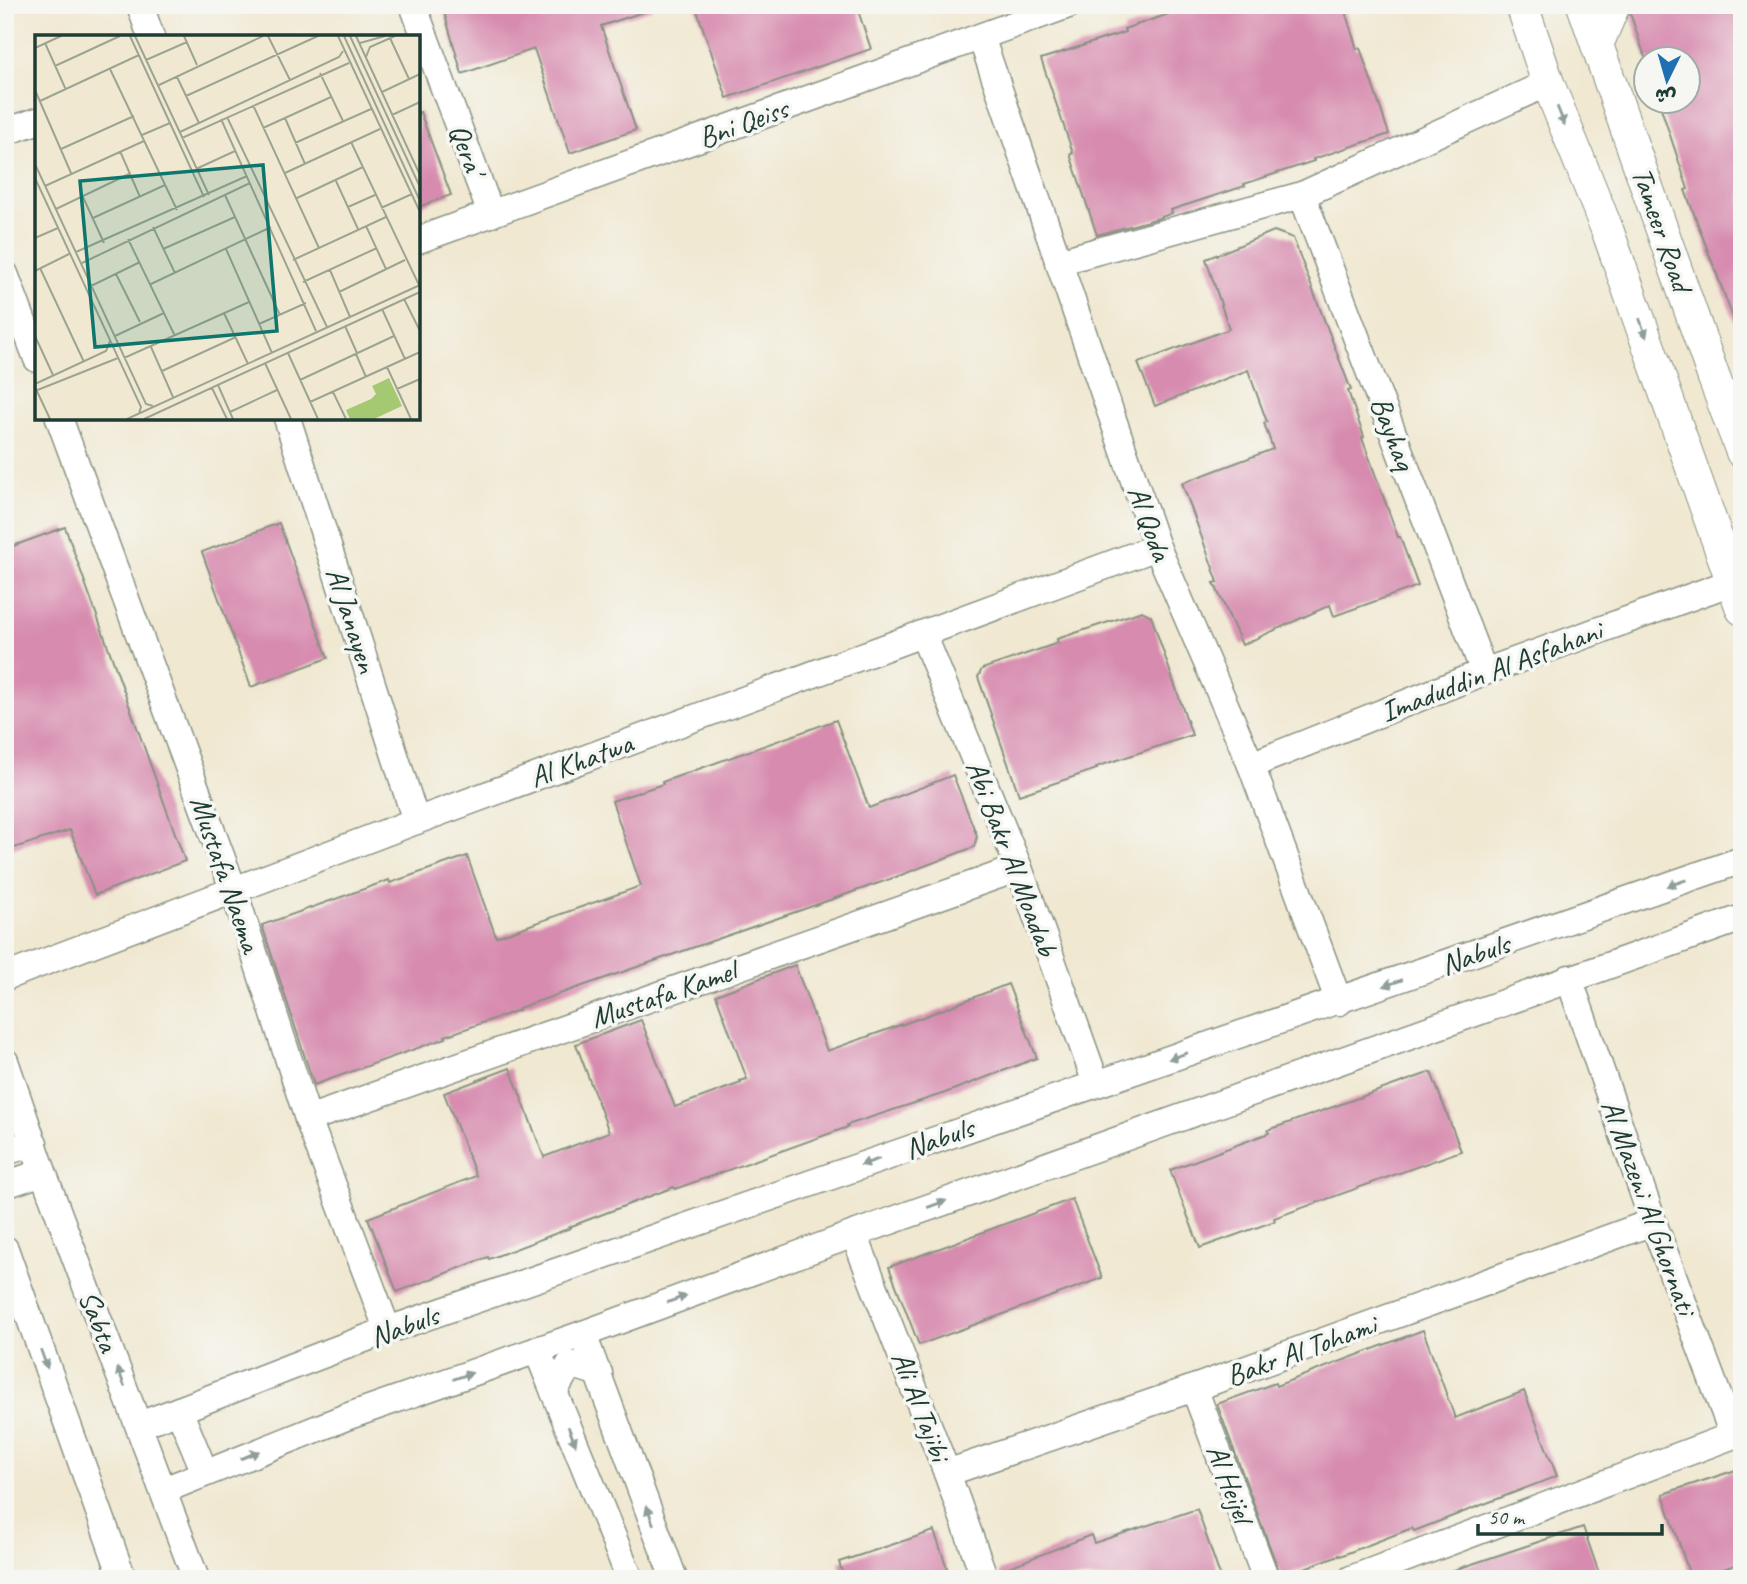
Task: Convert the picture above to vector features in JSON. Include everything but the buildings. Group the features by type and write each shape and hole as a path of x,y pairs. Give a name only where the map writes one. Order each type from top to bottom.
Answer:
{"street":[{"path":"140,5 150,35"},
{"name":"Qera'","path":"413,5 491,214"},
{"name":"Bni Qeiss","path":"420,239 1068,5"},
{"path":"1522,5 1548,83 1608,232 1737,595"},
{"name":"Tameer Road","path":"1583,5 1742,452"},
{"path":"1597,45 1615,5"},
{"name":"Al Qoda","path":"981,37 1157,547 1251,765 1339,1002"},
{"path":"1058,262 1302,195 1548,83"},
{"path":"5,132 35,122"},
{"name":"Bayhaq","path":"1302,195 1484,672"},
{"path":"5,274 35,354"},
{"path":"1667,395 1714,378"},
{"name":"Mustafa Naema","path":"60,420 234,891 307,1119 388,1331"},
{"name":"Al Janayen","path":"289,420 416,821"},
{"name":"Al Khatwa","path":"5,977 416,821 1157,547"},
{"name":"Imaduddin Al Asfahani","path":"1251,765 1484,672 1737,595"},
{"name":"Abi Bakr Al Moadab","path":"923,634 1019,868 1096,1083"},
{"name":"Nabuls","path":"139,1425 388,1331 1742,860"},
{"name":"Mustafa Kamel","path":"307,1119 1019,868"},
{"name":"Nabuls","path":"164,1490 346,1417 1742,918"},
{"name":"Al Mazeni Al Ghornati","path":"1569,978 1653,1222 1737,1434"},
{"name":"Sabta","path":"5,1061 43,1172 196,1579"},
{"path":"5,1152 34,1143"},
{"path":"5,1185 43,1172"},
{"name":"Bakr Al Tohami","path":"947,1474 1653,1222"},
{"name":"Ali Al Tajibi","path":"854,1234 985,1579"},
{"path":"5,1248 17,1320 123,1579"},
{"path":"583,1334 674,1579"},
{"path":"537,1349 630,1579"},
{"path":"554,1392 570,1364 599,1373"},
{"name":"Al Heijel","path":"1194,1388 1266,1579"},
{"path":"179,1410 205,1473"},
{"path":"1351,1579 1737,1434"}]}
